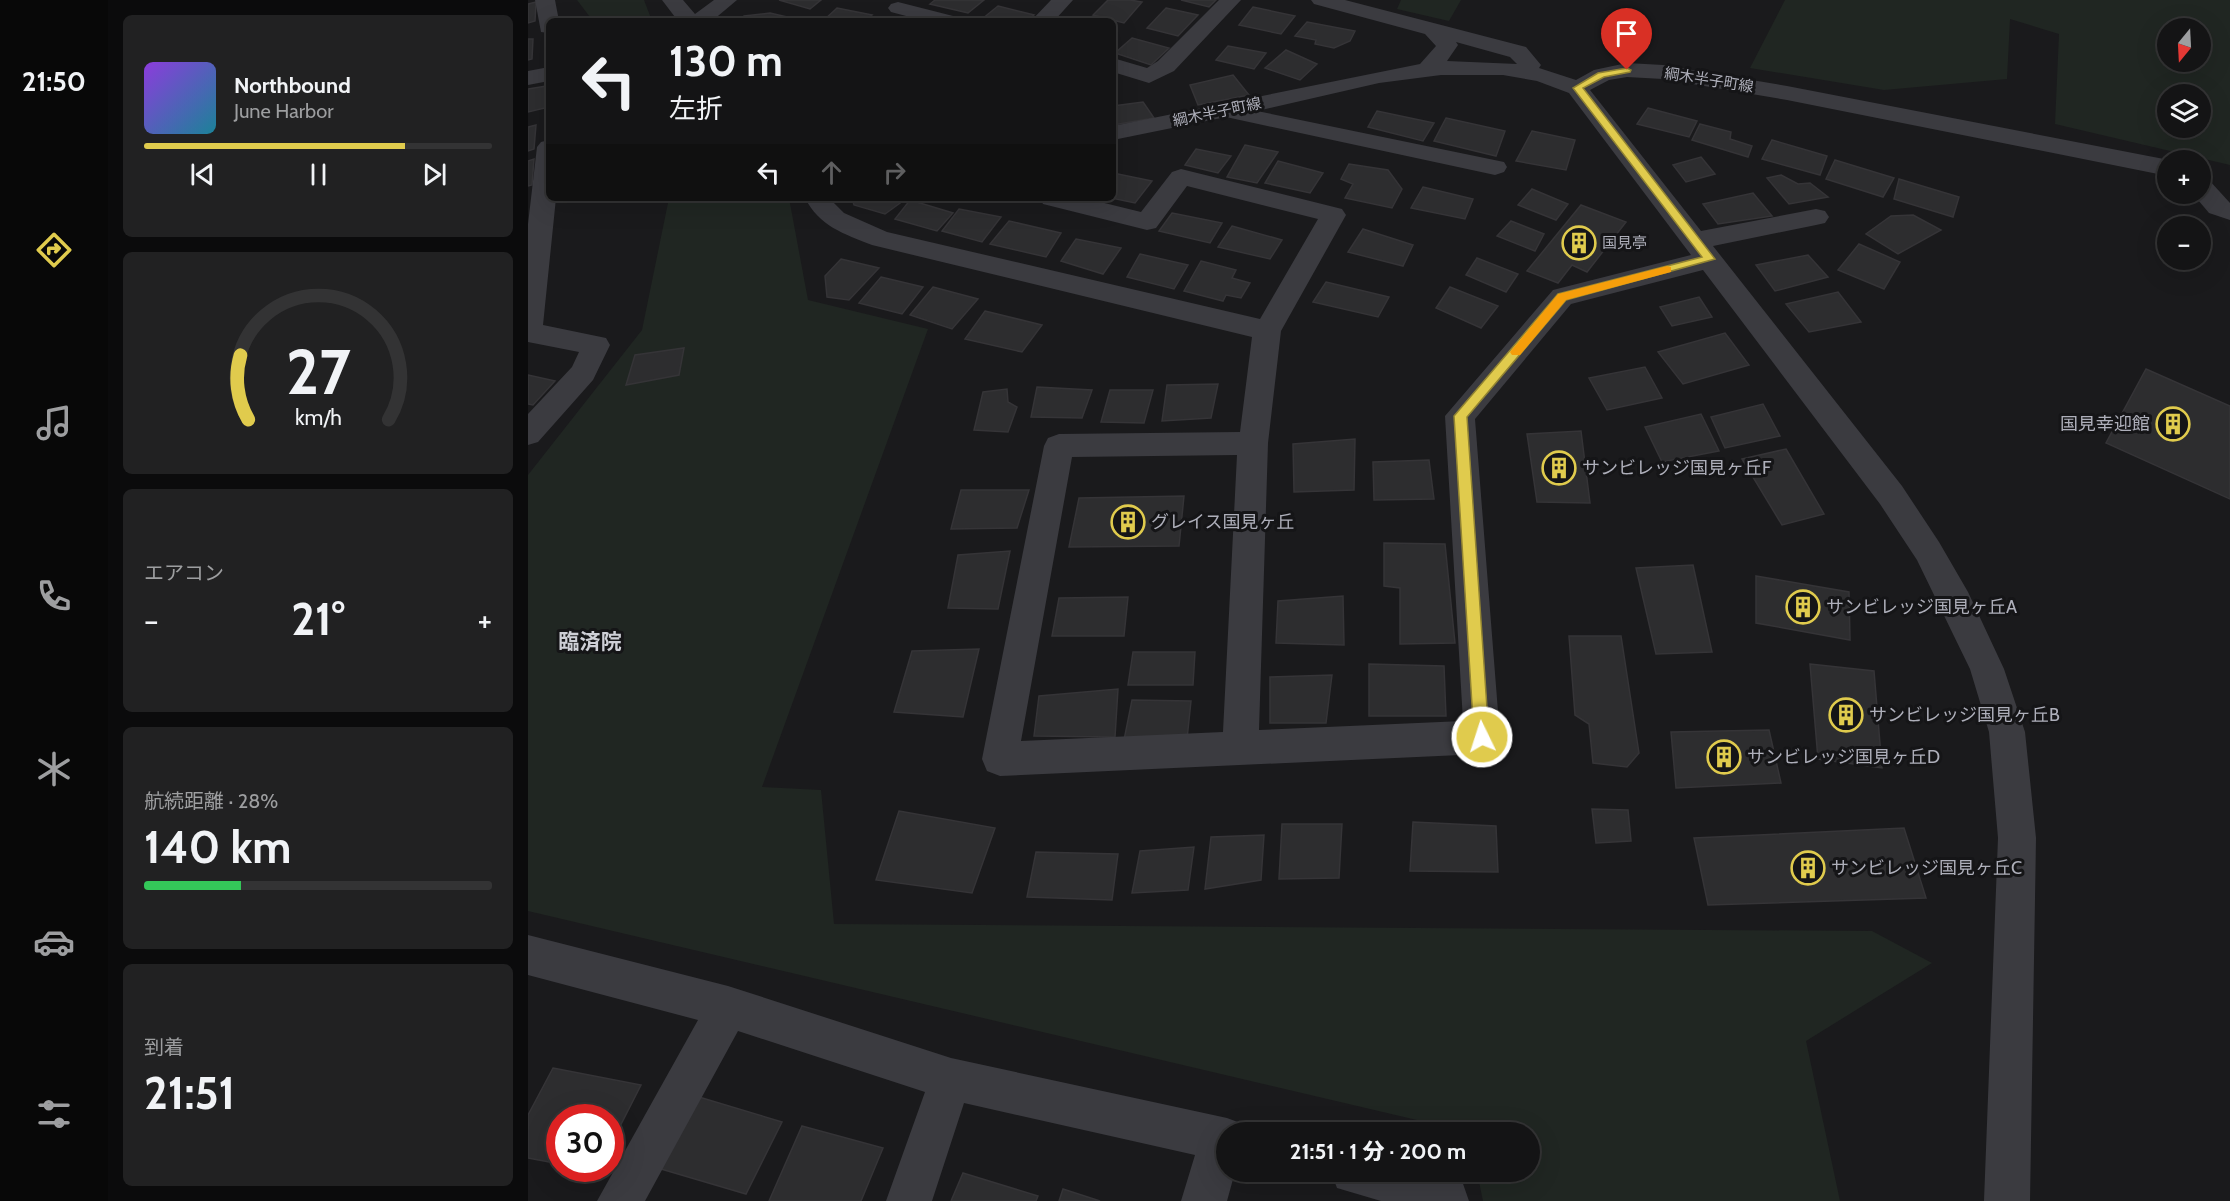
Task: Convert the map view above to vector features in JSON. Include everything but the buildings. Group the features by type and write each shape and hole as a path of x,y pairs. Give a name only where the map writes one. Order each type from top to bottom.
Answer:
{"street":[{"path":"545,0 548,18"},
{"path":"672,0 687,18"},
{"path":"703,18 727,0"},
{"path":"1045,18 1063,0"},
{"path":"1116,66 1149,76 1166,66 1231,0"},
{"path":"1321,0 1366,5 1433,29 1518,52 1536,73"},
{"path":"895,10 935,18"},
{"path":"1428,68 1447,45 1433,29"},
{"name":"綱木半子町線","path":"1116,132 1225,111 1389,74 1428,68 1474,66 1536,73 1577,88 1602,75 1627,70 1663,72 1787,93 2157,166"},
{"path":"528,78 546,75"},
{"path":"1577,88 1891,495 1928,551 1956,602 1987,669 2007,732 2017,838 2007,1201"},
{"path":"1225,111 1495,167"},
{"path":"528,434 583,373 596,345 530,332 546,176"},
{"path":"1064,201 1147,222 1181,177 1333,215 1267,331 1253,443 1240,747"},
{"path":"2211,179 2230,183"},
{"path":"2211,199 2218,207 2230,212"},
{"path":"818,201 821,208 845,225 881,238 1267,331"},
{"path":"1253,443 1059,446 1000,759 1482,737 1460,416 1562,297 1702,250 1816,217"},
{"path":"528,955 728,1007 951,1079 1216,1138"},
{"path":"620,1201 728,1007"},
{"path":"909,1201 951,1079"},
{"path":"1204,1201 1216,1166"},
{"path":"1395,1182 1445,1194 1446,1201"}],"shaded area":[{"path":"577,0 644,0 651,18 591,18"},
{"path":"1401,0 1461,0 1449,21 1397,9"},
{"path":"1785,0 2230,0 2230,165 2211,161 2211,150 2166,150 2055,124 2059,34 2010,19 2007,79 1884,90 1750,68"},
{"path":"668,201 790,201 808,300 928,329 762,787 821,790 834,924 1872,931 1932,963 1806,1041 1840,1201 1483,1201 1479,1182 1540,1182 1540,1122 1425,1122 528,911 528,475 642,330"}],"slow traffic":[{"path":"1516,352 1562,297 1667,270"}],"place":[{"name":"国見亭","path":"1579,243"},
{"name":"国見幸迎館","path":"2173,424"},
{"name":"サンビレッジ国見ヶ丘F","path":"1559,468"},
{"name":"グレイス国見ヶ丘","path":"1128,522"},
{"name":"サンビレッジ国見ヶ丘A","path":"1803,607"},
{"name":"サンビレッジ国見ヶ丘B","path":"1846,715"},
{"name":"サンビレッジ国見ヶ丘D","path":"1724,757"},
{"name":"サンビレッジ国見ヶ丘C","path":"1808,868"}],"district":[{"name":"臨済院","path":"590,642"}],"route":[{"path":"1482,737 1460,416 1562,297 1709,259 1577,88 1602,75 1627,70"}]}
